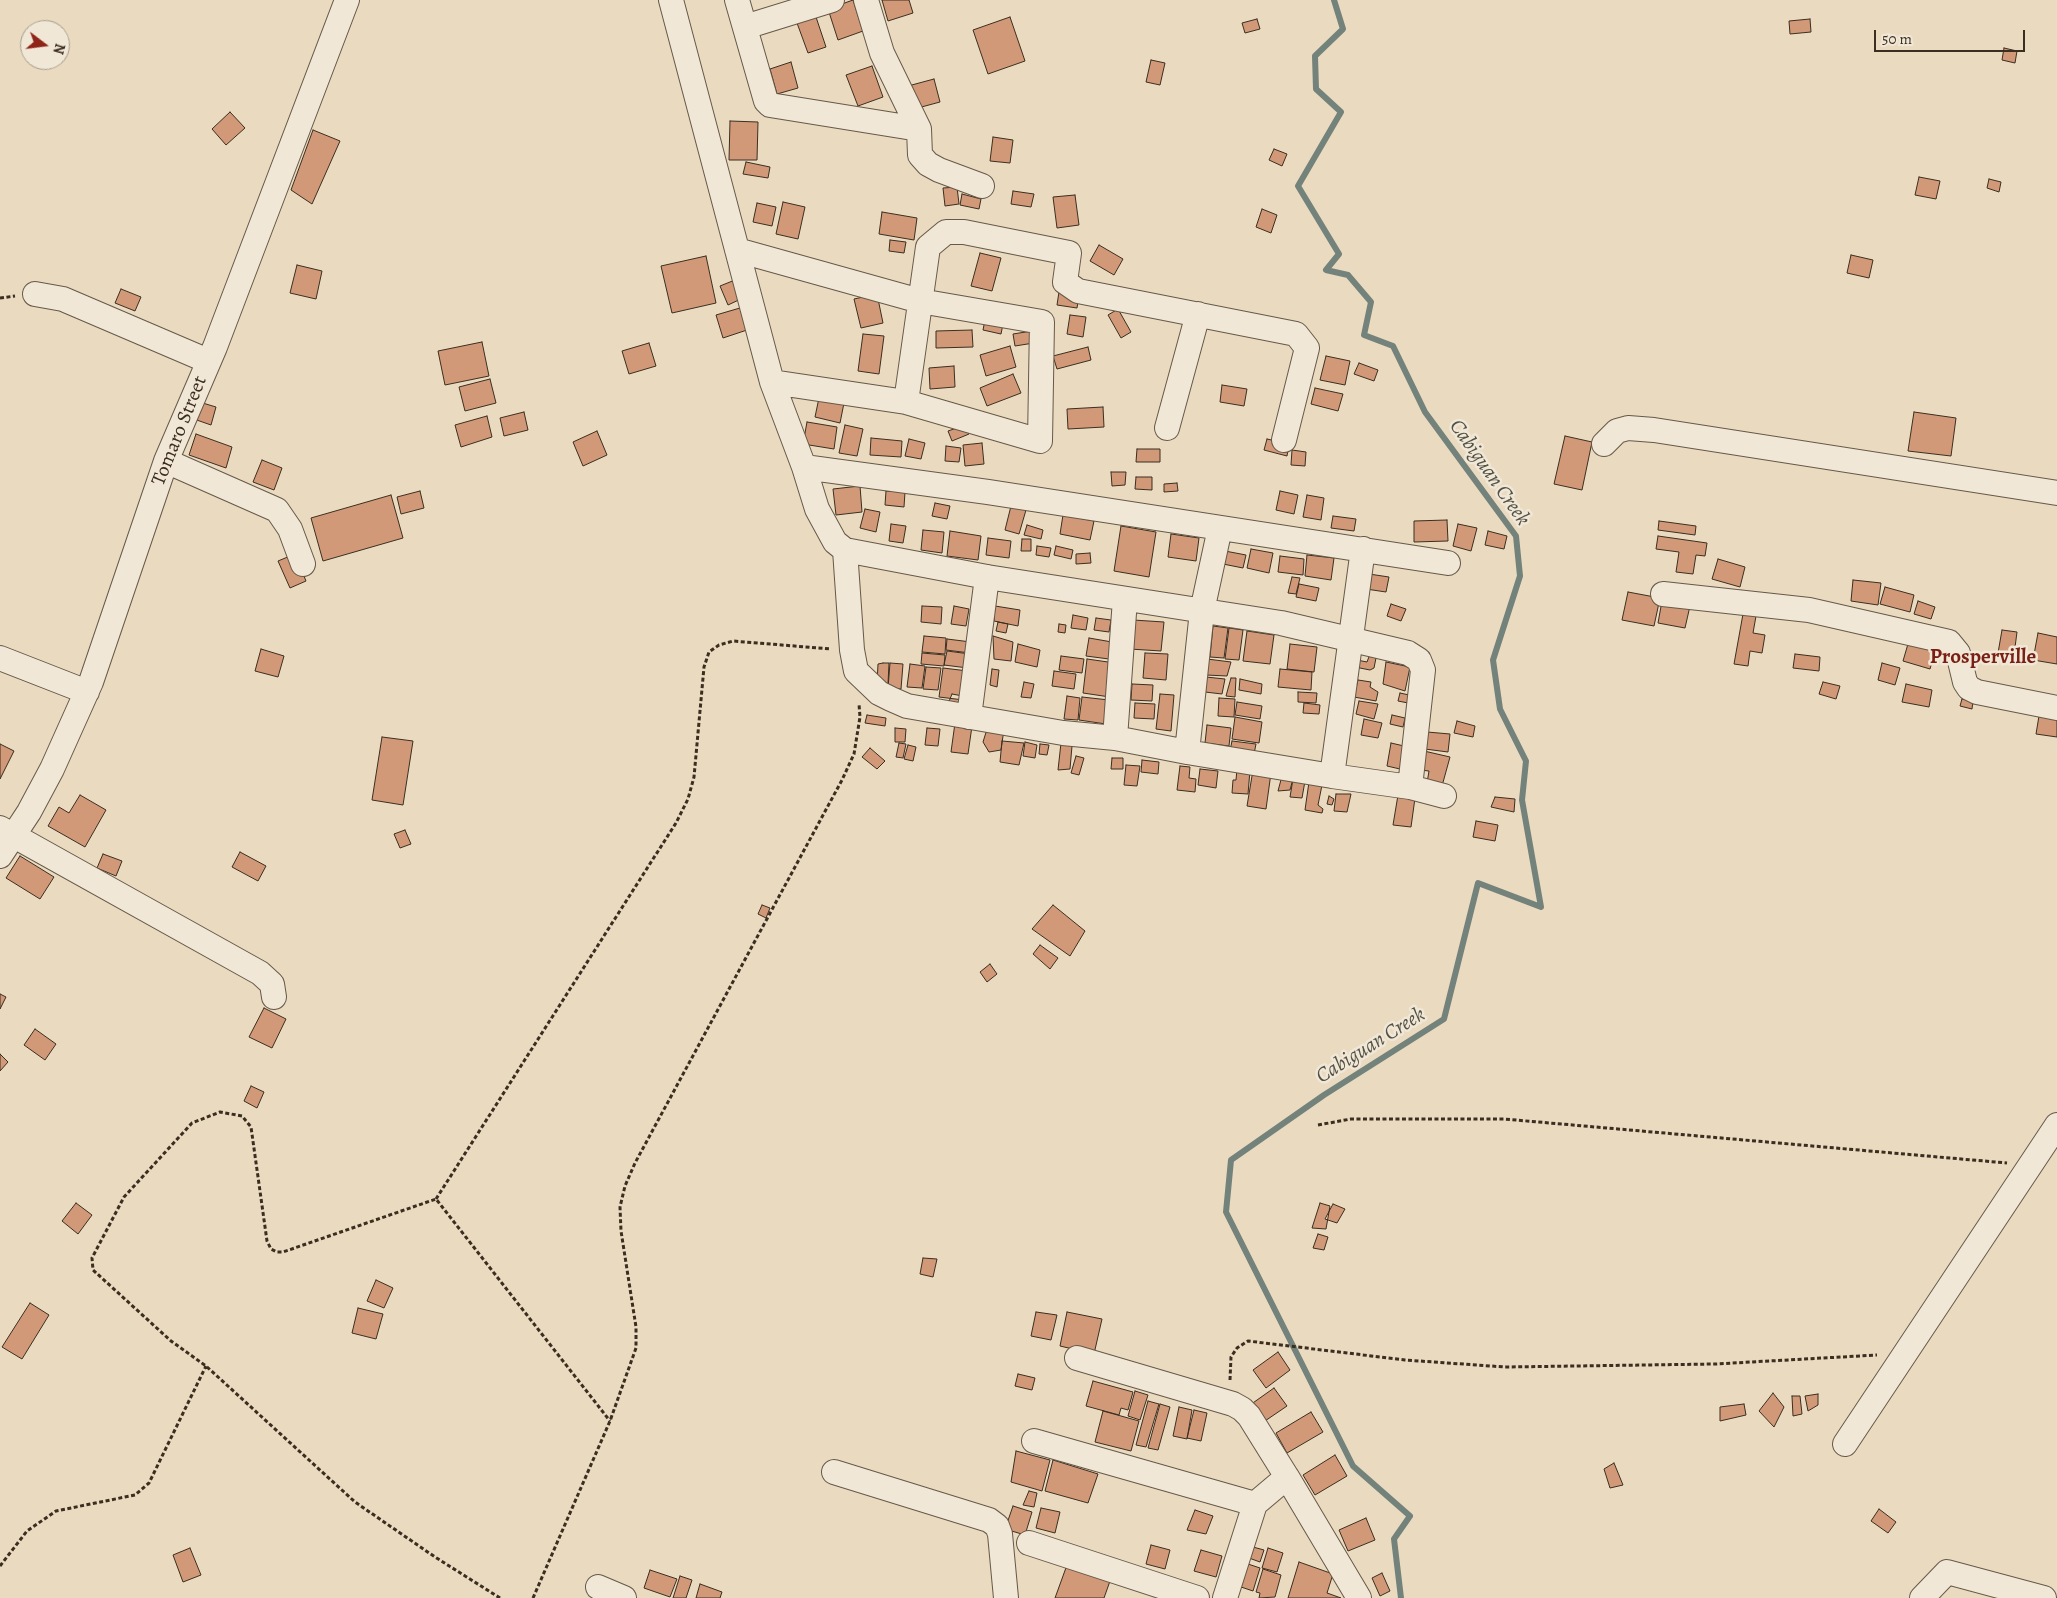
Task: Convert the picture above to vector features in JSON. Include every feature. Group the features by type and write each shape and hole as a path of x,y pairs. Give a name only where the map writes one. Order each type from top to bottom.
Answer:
{"street":[{"name":"Tomaro Street","path":"0,856 7,831 52,769 87,692 166,461 208,361 347,0"},
{"path":"671,0 772,382 804,467 817,509 835,542 845,550 987,577 1281,623 1408,653 1416,657 1423,670 1410,787"},
{"path":"737,0 766,101 770,105 919,128"},
{"path":"745,27 832,0"},
{"path":"866,0 882,53 919,128 920,154 928,164 982,186"},
{"path":"906,402 928,247 946,232 964,232 1069,253 1065,282 1078,291 1296,334 1307,348 1284,440"},
{"path":"737,250 920,301 1042,322 1040,441 906,402 772,382"},
{"path":"35,294 63,299 208,361"},
{"path":"1168,428 1198,314"},
{"path":"1604,444 1617,431 1628,428 1654,430 2057,493"},
{"path":"166,461 276,510 290,529 303,564"},
{"path":"804,467 997,493 1363,549 1448,564"},
{"path":"1187,752 1202,611 1220,528"},
{"path":"1332,776 1349,640 1363,549"},
{"path":"845,550 854,661 879,693 907,706 1063,733 1115,738 1187,752 1410,787 1444,796"},
{"path":"969,717 987,577"},
{"path":"1663,594 1809,610 1949,642 1958,653 1965,682 1969,688 1977,692 2057,708"},
{"path":"1115,738 1126,599"},
{"path":"0,658 87,692"},
{"path":"7,831 260,973 272,984 274,997"},
{"path":"1845,1444 2057,1125"},
{"path":"1077,1358 1233,1404 1242,1409 1249,1416 1287,1477 1359,1598"},
{"path":"1034,1441 1255,1504"},
{"path":"834,1472 989,1520 998,1526 1006,1598"},
{"path":"1225,1598 1255,1504 1287,1477"},
{"path":"1029,1543 1197,1598"},
{"path":"1922,1598 1947,1572 2044,1598"},
{"path":"598,1586 624,1598"}],"path":[{"path":"500,1598 435,1557 355,1502 206,1366 171,1341 104,1281 93,1270 92,1258 124,1197 192,1123 220,1112 242,1116 251,1127 267,1241 271,1249 277,1252 283,1252 436,1199 676,823 688,799 694,778 704,667 709,652 719,645 733,641 854,661 860,717 854,754 842,780 635,1163 625,1186 620,1207 620,1231 636,1327 636,1348 610,1421 533,1598"},
{"path":"1318,1125 1350,1119 1504,1119 2030,1165"},
{"path":"436,1199 610,1421"},
{"path":"1233,1404 1230,1384 1231,1357 1236,1348 1248,1341 1405,1360 1505,1367 1715,1364 1906,1353"},
{"path":"0,1566 27,1531 56,1511 136,1495 149,1483 206,1366"}],"building":[{"path":"853,0 863,31 838,40 828,9"},
{"path":"882,0 909,0 913,13 888,21"},
{"path":"816,17 826,47 808,53 797,23"},
{"path":"1010,17 1025,61 988,74 973,30"},
{"path":"1257,19 1260,29 1245,33 1242,23"},
{"path":"1810,19 1811,32 1790,34 1789,21"},
{"path":"2004,48 2017,51 2015,63 2002,60"},
{"path":"1151,60 1165,63 1160,85 1146,82"},
{"path":"791,62 798,88 777,94 770,69"},
{"path":"872,66 883,97 858,106 846,75"},
{"path":"934,79 940,102 914,109 908,86"},
{"path":"230,112 245,128 226,145 212,129"},
{"path":"730,121 758,122 757,160 729,160"},
{"path":"313,130 340,141 312,204 291,190"},
{"path":"993,137 1013,140 1010,163 990,161"},
{"path":"1274,149 1287,154 1282,166 1269,160"},
{"path":"746,162 770,167 768,178 743,174"},
{"path":"1919,177 1940,181 1936,199 1915,195"},
{"path":"1989,179 2001,182 1999,192 1987,188"},
{"path":"957,187 959,204 945,206 943,188"},
{"path":"1013,191 1034,194 1031,207 1011,204"},
{"path":"962,194 981,199 979,209 960,205"},
{"path":"1075,195 1079,225 1057,228 1053,197"},
{"path":"783,202 805,207 798,239 776,234"},
{"path":"757,203 776,207 772,226 753,222"},
{"path":"1262,209 1277,215 1271,233 1256,227"},
{"path":"882,212 917,218 914,240 879,234"},
{"path":"890,240 906,242 904,253 889,251"},
{"path":"1099,245 1123,259 1114,275 1090,261"},
{"path":"980,253 1001,258 992,291 971,286"},
{"path":"1851,255 1873,260 1869,278 1847,273"},
{"path":"706,256 716,303 672,313 661,266"},
{"path":"297,265 322,271 316,299 290,293"},
{"path":"735,280 743,298 728,305 720,286"},
{"path":"121,289 141,297 135,311 115,303"},
{"path":"1059,292 1079,296 1077,308 1057,305"},
{"path":"877,294 883,323 861,328 854,299"},
{"path":"740,308 747,330 723,338 716,315"},
{"path":"1118,309 1131,332 1121,338 1108,315"},
{"path":"1070,315 1086,317 1083,337 1067,334"},
{"path":"985,320 1003,324 1001,334 983,330"},
{"path":"972,330 973,347 936,348 936,331"},
{"path":"1038,330 1040,342 1015,346 1013,334"},
{"path":"863,334 884,336 879,374 858,371"},
{"path":"482,342 489,376 445,385 438,351"},
{"path":"649,343 656,366 629,374 622,351"},
{"path":"1010,346 1016,367 986,376 980,355"},
{"path":"1088,347 1091,360 1057,369 1053,356"},
{"path":"1326,356 1350,361 1345,385 1320,380"},
{"path":"1359,363 1378,370 1374,381 1354,374"},
{"path":"954,366 955,387 930,389 929,368"},
{"path":"1013,374 1021,393 987,406 980,388"},
{"path":"490,379 496,403 465,411 459,387"},
{"path":"1222,385 1247,389 1244,406 1220,402"},
{"path":"1315,388 1343,394 1338,411 1311,404"},
{"path":"820,393 845,398 840,423 815,417"},
{"path":"196,401 216,407 211,425 191,418"},
{"path":"1103,407 1104,427 1068,429 1067,409"},
{"path":"524,412 528,430 504,436 500,418"},
{"path":"1914,412 1956,418 1951,456 1908,451"},
{"path":"487,416 492,437 461,447 455,425"},
{"path":"807,422 837,427 834,449 803,444"},
{"path":"845,425 863,429 857,456 839,453"},
{"path":"965,425 969,434 952,441 948,431"},
{"path":"597,431 607,455 583,466 573,442"},
{"path":"196,434 232,447 226,468 189,455"},
{"path":"1565,436 1592,442 1582,490 1554,484"},
{"path":"871,438 902,441 901,457 870,455"},
{"path":"909,439 925,443 921,459 905,456"},
{"path":"1267,439 1289,444 1287,456 1264,450"},
{"path":"982,443 984,464 965,466 963,445"},
{"path":"946,446 961,448 959,462 945,461"},
{"path":"1137,449 1160,449 1160,462 1136,462"},
{"path":"1292,450 1306,452 1305,466 1291,465"},
{"path":"262,460 282,468 274,490 253,482"},
{"path":"1111,472 1126,472 1125,485 1112,486"},
{"path":"1136,477 1152,477 1152,490 1135,489"},
{"path":"1177,483 1178,491 1164,492 1164,484"},
{"path":"860,486 862,512 836,515 833,489"},
{"path":"420,491 424,508 401,514 397,497"},
{"path":"886,491 905,492 904,507 885,505"},
{"path":"1280,491 1298,495 1294,514 1276,510"},
{"path":"391,495 403,538 323,561 311,518"},
{"path":"1307,495 1324,498 1321,520 1303,517"},
{"path":"935,503 950,506 947,519 932,516"},
{"path":"1011,506 1026,510 1019,534 1005,530"},
{"path":"865,509 880,512 876,532 860,528"},
{"path":"1063,515 1094,521 1090,540 1060,534"},
{"path":"1333,516 1356,519 1354,531 1331,528"},
{"path":"1447,520 1448,541 1414,542 1414,521"},
{"path":"1659,521 1696,526 1695,535 1658,530"},
{"path":"891,524 906,526 903,543 889,541"},
{"path":"1458,524 1477,528 1471,551 1453,546"},
{"path":"1027,525 1043,530 1041,539 1024,535"},
{"path":"1121,526 1156,532 1149,577 1114,571"},
{"path":"923,530 944,532 942,553 921,550"},
{"path":"950,531 981,536 978,560 947,556"},
{"path":"1488,531 1507,536 1504,549 1485,545"},
{"path":"1171,534 1199,538 1196,561 1168,557"},
{"path":"1658,536 1707,543 1705,556 1696,555 1693,574 1676,572 1679,552 1656,549"},
{"path":"988,538 1011,541 1009,558 986,555"},
{"path":"1022,539 1031,539 1031,551 1021,551"},
{"path":"1037,546 1051,548 1049,557 1036,555"},
{"path":"1056,546 1073,550 1071,559 1054,555"},
{"path":"1251,549 1273,553 1269,573 1247,568"},
{"path":"1225,551 1246,555 1243,568 1223,564"},
{"path":"1090,553 1091,563 1076,564 1076,554"},
{"path":"295,554 306,581 290,588 278,561"},
{"path":"1307,555 1334,558 1331,580 1305,576"},
{"path":"1280,556 1304,559 1303,575 1278,572"},
{"path":"1718,559 1745,567 1740,587 1712,579"},
{"path":"1369,574 1389,577 1386,592 1366,589"},
{"path":"1292,577 1300,578 1296,594 1288,593"},
{"path":"1853,580 1881,583 1878,605 1851,601"},
{"path":"1299,584 1319,588 1316,601 1296,597"},
{"path":"1885,587 1914,595 1910,612 1880,604"},
{"path":"1628,592 1660,598 1654,626 1622,620"},
{"path":"1662,601 1690,606 1685,628 1658,623"},
{"path":"1918,601 1935,607 1931,619 1914,614"},
{"path":"1391,604 1406,609 1401,621 1387,616"},
{"path":"922,606 942,607 941,624 921,622"},
{"path":"954,606 969,609 966,626 951,624"},
{"path":"995,606 1020,610 1018,626 994,621"},
{"path":"1743,614 1756,616 1753,633 1765,635 1762,653 1750,651 1748,666 1734,664"},
{"path":"1073,615 1088,618 1086,630 1071,628"},
{"path":"1096,618 1111,620 1109,632 1094,630"},
{"path":"1133,620 1164,622 1161,651 1130,649"},
{"path":"998,622 1008,624 1006,633 996,631"},
{"path":"1059,624 1066,625 1065,633 1058,632"},
{"path":"1213,626 1228,628 1224,658 1210,657"},
{"path":"1229,628 1243,630 1239,660 1225,659"},
{"path":"2002,630 2017,632 2014,655 1998,653"},
{"path":"1247,631 1274,635 1270,664 1243,661"},
{"path":"2038,633 2057,637 2057,664 2033,660"},
{"path":"924,636 946,638 945,654 922,652"},
{"path":"993,636 1013,642 1011,661 994,659"},
{"path":"1910,637 1937,645 1930,669 1903,661"},
{"path":"1089,638 1112,642 1109,659 1086,656"},
{"path":"947,639 971,642 970,653 946,650"},
{"path":"1018,644 1040,650 1037,667 1015,662"},
{"path":"1290,644 1317,647 1314,672 1287,669"},
{"path":"261,649 284,656 278,677 255,671"},
{"path":"947,651 970,654 968,668 944,665"},
{"path":"922,653 945,655 944,666 921,664"},
{"path":"1145,653 1168,654 1166,680 1143,678"},
{"path":"1370,654 1376,658 1374,668 1370,670 1355,667 1357,660 1367,662"},
{"path":"1795,654 1820,657 1819,671 1793,668"},
{"path":"1061,656 1084,659 1082,673 1059,670"},
{"path":"1087,659 1115,663 1110,697 1083,693"},
{"path":"1207,659 1231,662 1227,676 1206,675"},
{"path":"1386,662 1410,667 1405,691 1383,684"},
{"path":"889,663 888,684 877,684 878,664"},
{"path":"890,663 903,664 901,689 888,688"},
{"path":"1882,663 1900,668 1895,685 1878,680"},
{"path":"910,664 925,666 922,688 907,687"},
{"path":"926,667 941,668 938,690 923,689"},
{"path":"943,668 968,671 964,700 939,697"},
{"path":"992,669 999,670 997,687 990,685"},
{"path":"1280,669 1312,672 1311,690 1278,687"},
{"path":"1054,671 1076,674 1074,689 1052,686"},
{"path":"1206,677 1225,679 1222,694 1205,692"},
{"path":"1231,678 1236,678 1235,697 1226,696"},
{"path":"1240,679 1262,684 1261,694 1239,690"},
{"path":"1358,680 1371,682 1370,687 1378,692 1376,701 1354,697"},
{"path":"1024,682 1034,684 1031,698 1021,697"},
{"path":"1823,682 1840,686 1836,699 1819,694"},
{"path":"1132,684 1153,685 1152,701 1131,700"},
{"path":"1906,684 1932,690 1929,707 1902,702"},
{"path":"1298,692 1317,693 1316,703 1298,702"},
{"path":"1400,693 1409,695 1408,703 1398,701"},
{"path":"952,694 968,697 964,707 948,704"},
{"path":"1160,694 1174,695 1171,731 1156,729"},
{"path":"1067,696 1080,698 1078,720 1064,719"},
{"path":"1082,697 1109,700 1106,724 1079,720"},
{"path":"1219,698 1235,699 1234,717 1218,716"},
{"path":"1962,699 1973,701 1972,709 1960,706"},
{"path":"1359,701 1378,704 1374,719 1356,714"},
{"path":"1237,702 1262,706 1260,719 1235,715"},
{"path":"1135,703 1155,704 1154,719 1134,718"},
{"path":"1304,703 1320,705 1319,714 1303,713"},
{"path":"2040,710 2057,713 2057,737 2036,734"},
{"path":"867,715 886,718 885,726 865,723"},
{"path":"1392,715 1405,718 1403,727 1390,724"},
{"path":"1235,717 1262,722 1259,743 1232,739"},
{"path":"1364,719 1382,723 1378,738 1361,735"},
{"path":"1457,721 1475,726 1473,737 1454,733"},
{"path":"955,723 972,726 968,754 951,752"},
{"path":"1207,725 1231,728 1229,746 1205,743"},
{"path":"988,726 1004,729 1001,750 989,752 983,742"},
{"path":"895,728 906,729 905,742 895,742"},
{"path":"927,728 940,729 938,746 925,745"},
{"path":"1427,732 1450,734 1448,752 1425,749"},
{"path":"382,737 413,741 403,805 372,800"},
{"path":"1002,741 1024,743 1019,765 1000,762"},
{"path":"1232,741 1256,744 1254,754 1230,751"},
{"path":"1025,742 1037,745 1035,758 1023,756"},
{"path":"899,743 906,744 903,758 896,757"},
{"path":"1061,743 1072,746 1070,769 1058,770"},
{"path":"1391,743 1404,746 1400,769 1387,766"},
{"path":"0,744 14,751 0,779"},
{"path":"1040,744 1049,745 1047,755 1039,754"},
{"path":"908,745 916,747 913,761 904,759"},
{"path":"870,748 885,761 877,769 862,757"},
{"path":"1424,751 1450,757 1442,786 1427,783 1429,771 1420,770"},
{"path":"1076,756 1084,758 1079,775 1071,773"},
{"path":"1112,758 1123,758 1123,769 1111,769"},
{"path":"1142,760 1159,762 1158,774 1141,772"},
{"path":"1126,765 1140,766 1137,786 1124,785"},
{"path":"1180,766 1190,767 1189,778 1196,779 1195,792 1177,790"},
{"path":"1200,769 1218,771 1216,788 1198,785"},
{"path":"1237,769 1250,770 1248,794 1232,793 1233,780 1236,780"},
{"path":"1253,770 1271,773 1266,809 1247,806"},
{"path":"1282,776 1293,779 1290,790 1278,791"},
{"path":"1293,779 1305,781 1302,798 1290,797"},
{"path":"1309,782 1322,785 1318,805 1323,809 1322,813 1305,810"},
{"path":"1336,794 1351,794 1347,812 1334,811"},
{"path":"80,795 106,810 85,847 48,826 59,807 69,813"},
{"path":"1398,795 1415,798 1411,827 1393,825"},
{"path":"1329,796 1334,799 1332,805 1327,804"},
{"path":"1495,797 1515,799 1514,812 1491,807"},
{"path":"1476,821 1498,825 1495,841 1473,837"},
{"path":"405,830 411,844 400,848 394,834"},
{"path":"240,852 266,866 258,881 232,867"},
{"path":"103,854 122,861 116,876 97,868"},
{"path":"20,856 54,877 40,899 6,878"},
{"path":"762,905 770,908 766,918 758,914"},
{"path":"1053,905 1085,931 1070,956 1032,929"},
{"path":"1040,945 1058,958 1050,969 1033,954"},
{"path":"990,964 997,974 987,982 980,972"},
{"path":"0,994 6,997 0,1009"},
{"path":"264,1008 286,1019 272,1048 249,1037"},
{"path":"35,1029 56,1044 45,1060 24,1045"},
{"path":"0,1054 8,1062 0,1071"},
{"path":"251,1086 264,1092 257,1108 244,1101"},
{"path":"76,1203 92,1215 78,1234 62,1221"},
{"path":"1320,1203 1330,1206 1326,1229 1312,1228"},
{"path":"1333,1204 1345,1209 1337,1223 1325,1219"},
{"path":"1318,1234 1328,1237 1324,1250 1313,1248"},
{"path":"923,1258 937,1259 933,1277 920,1274"},
{"path":"376,1280 393,1288 384,1308 367,1301"},
{"path":"30,1303 49,1315 22,1359 2,1347"},
{"path":"358,1308 383,1314 376,1339 352,1333"},
{"path":"1036,1312 1057,1315 1051,1340 1031,1336"},
{"path":"1067,1312 1102,1319 1094,1354 1060,1346"},
{"path":"1278,1352 1290,1370 1266,1388 1253,1370"},
{"path":"1018,1374 1035,1378 1032,1390 1015,1386"},
{"path":"1093,1381 1133,1392 1128,1410 1121,1408 1119,1415 1086,1406"},
{"path":"1274,1388 1287,1406 1262,1423 1250,1405"},
{"path":"1135,1391 1148,1395 1140,1420 1128,1416"},
{"path":"1773,1393 1784,1407 1774,1427 1759,1411"},
{"path":"1818,1394 1818,1405 1808,1411 1805,1396"},
{"path":"1792,1396 1800,1396 1802,1414 1793,1416"},
{"path":"1148,1401 1159,1404 1146,1447 1136,1445"},
{"path":"1160,1404 1170,1407 1158,1450 1148,1448"},
{"path":"1744,1404 1746,1415 1720,1421 1720,1407"},
{"path":"1179,1407 1192,1410 1187,1439 1173,1436"},
{"path":"1194,1410 1207,1413 1201,1441 1187,1438"},
{"path":"1103,1411 1139,1421 1131,1451 1095,1442"},
{"path":"1311,1412 1323,1432 1287,1453 1276,1433"},
{"path":"1016,1451 1050,1460 1042,1491 1011,1482"},
{"path":"1335,1455 1347,1476 1315,1495 1303,1475"},
{"path":"1053,1460 1098,1474 1088,1503 1045,1491"},
{"path":"1614,1463 1623,1485 1610,1488 1604,1469"},
{"path":"1029,1491 1037,1493 1034,1507 1023,1505"},
{"path":"1013,1506 1032,1512 1025,1535 1005,1529"},
{"path":"1041,1508 1060,1512 1055,1533 1036,1528"},
{"path":"1879,1509 1896,1522 1888,1533 1871,1521"},
{"path":"1195,1510 1213,1516 1206,1534 1187,1530"},
{"path":"1366,1518 1375,1540 1348,1551 1339,1530"},
{"path":"1151,1545 1170,1550 1165,1569 1146,1564"},
{"path":"1253,1547 1264,1550 1260,1562 1249,1558"},
{"path":"190,1548 201,1575 183,1582 173,1555"},
{"path":"1268,1548 1283,1553 1277,1572 1262,1568"},
{"path":"1201,1550 1222,1556 1216,1577 1194,1571"},
{"path":"1299,1562 1333,1574 1327,1593 1341,1598 1288,1598"},
{"path":"1248,1564 1260,1568 1253,1591 1241,1587"},
{"path":"1067,1565 1110,1581 1104,1598 1055,1598"},
{"path":"1263,1569 1281,1575 1275,1597 1259,1598 1260,1593 1256,1592"},
{"path":"650,1570 677,1579 670,1597 644,1588"},
{"path":"1382,1573 1390,1591 1380,1596 1372,1578"},
{"path":"680,1576 692,1580 686,1598 673,1598"},
{"path":"700,1584 722,1592 720,1598 696,1598"}],"waterway":[{"name":"Cabiguan Creek","path":"1334,0 1343,29 1315,56 1316,89 1341,112 1298,186 1339,254 1326,270 1348,275 1371,302 1364,335 1393,346 1425,412 1516,536 1520,576 1493,660 1500,709 1526,761 1522,800 1541,907 1478,883 1444,1019 1324,1095 1231,1160 1226,1212 1353,1466 1410,1516 1394,1539 1401,1598"}],"district":[{"name":"Prosperville","path":"1983,658"}]}
